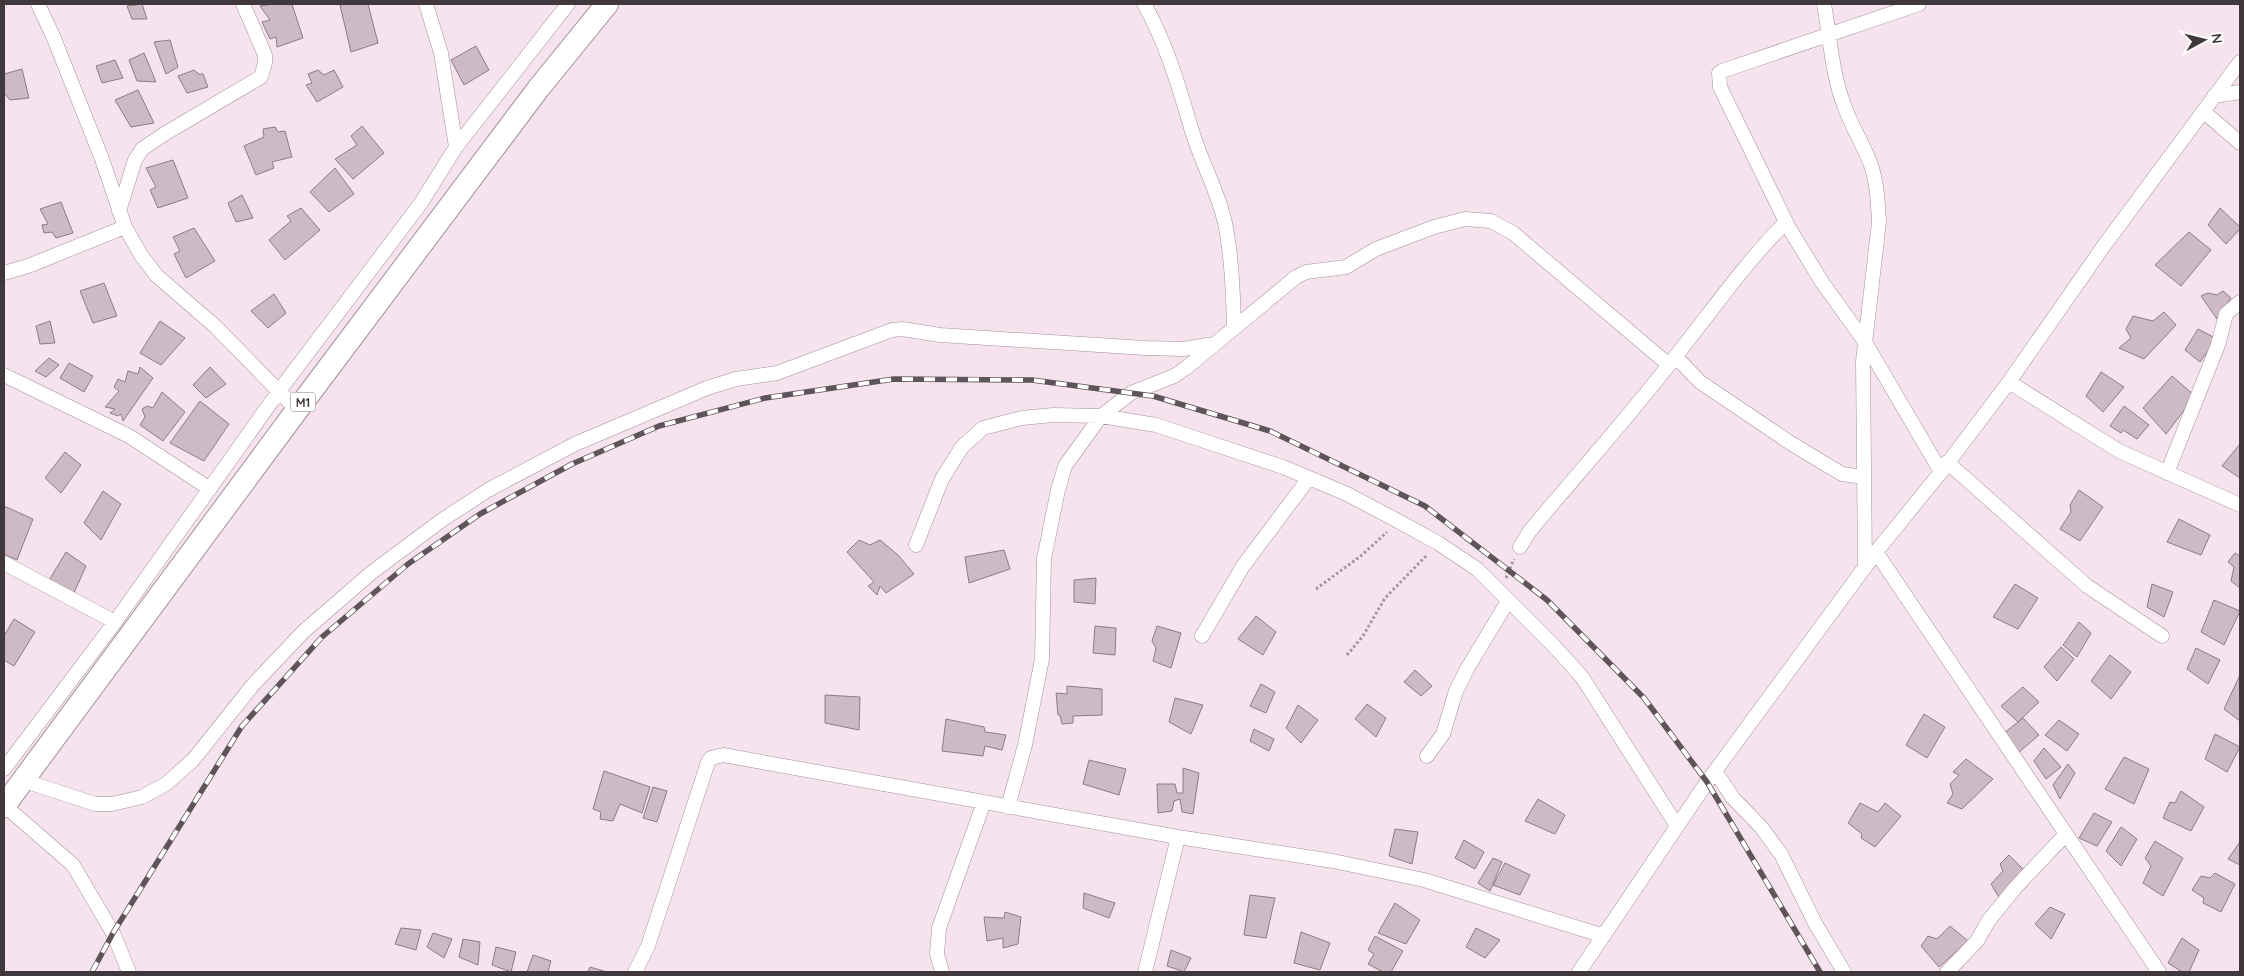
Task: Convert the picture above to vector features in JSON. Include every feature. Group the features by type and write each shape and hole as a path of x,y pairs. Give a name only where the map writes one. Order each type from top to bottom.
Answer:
{"main road":[{"name":"M1","path":"4,806 13,774 297,410 538,89 608,4"}],"street":[{"path":"38,4 53,36 102,159 125,227 156,275 216,327 297,410"},
{"path":"119,211 135,160 142,149 261,78 265,55 243,4"},
{"path":"426,4 441,53 456,147"},
{"path":"568,4 456,147 421,203 280,391 115,622 8,754 13,774 96,804 112,804 142,797 166,784 193,760 252,686 303,632 372,573 442,520 488,490 576,444 707,388 736,379 777,373 880,334 902,329 940,335 1146,348 1183,349 1215,344"},
{"path":"1144,4 1156,24 1168,54 1198,149 1226,227 1233,295 1234,327"},
{"path":"1824,4 1841,98 1858,141 1870,163 1876,184 1879,222 1865,342 1862,396 1865,569"},
{"path":"1919,4 1829,33 1719,73 1720,87 1786,222 1822,282 1865,342 1944,467 2087,586 2162,636"},
{"path":"1579,972 1715,771 1876,552 2009,382 2103,247 2240,62"},
{"path":"2214,96 2240,92"},
{"path":"2203,111 2240,143"},
{"path":"1008,806 1025,744 1042,659 1043,577 1058,490 1068,460 1101,416 1131,393 1174,376 1296,276 1306,272 1346,267 1376,248 1434,227 1465,219 1491,221 1513,233 1700,382 1792,444 1842,474 1864,477"},
{"path":"1520,547 1535,525 1672,361 1717,300 1786,222"},
{"path":"4,273 28,266 125,227"},
{"path":"2167,473 2218,346 2226,314 2240,302"},
{"path":"4,375 129,436 210,489"},
{"path":"2009,382 2119,451 2240,505"},
{"path":"916,546 942,480 962,446 974,433 995,424 1022,418 1053,415 1101,416 1166,428 1283,467 1346,494 1398,521 1438,543 1477,569 1554,646 1582,677 1677,826"},
{"path":"1202,636 1243,566 1309,478"},
{"path":"1876,552 2159,972"},
{"path":"4,563 115,622"},
{"path":"1427,756 1443,734 1456,691 1505,597"},
{"path":"635,972 648,946 708,762 711,758 723,755 1178,837 1333,862 1424,880 1604,936"},
{"path":"1715,771 1732,798 1761,827 1781,854 1815,923 1844,972"},
{"path":"942,972 937,954 939,928 984,802"},
{"path":"4,806 73,864 108,924 129,972"},
{"path":"1947,972 1977,941 1989,920 2016,887 2066,835"},
{"path":"1145,972 1178,837"}],"path":[{"path":"1316,588 1362,555 1398,521"},
{"path":"1347,655 1363,636 1385,598 1438,543"},
{"path":"1505,597 1509,570 1520,547"}],"building":[{"path":"142,4 147,19 132,19 127,6"},
{"path":"292,4 303,38 277,47 276,37 270,39 262,22 270,20 260,6"},
{"path":"368,4 378,43 351,52 340,5"},
{"path":"170,40 178,67 166,74 154,42"},
{"path":"476,46 489,70 464,85 451,60"},
{"path":"144,53 156,82 137,81 129,60"},
{"path":"115,60 123,78 102,83 96,66"},
{"path":"22,69 29,98 10,100 4,93 4,74"},
{"path":"194,70 199,74 203,74 208,87 187,93 178,76"},
{"path":"318,70 324,75 334,70 343,87 317,102 306,85 312,83 308,74"},
{"path":"138,90 154,123 131,127 115,100"},
{"path":"362,126 384,153 353,179 335,159 357,145 351,136"},
{"path":"275,127 278,132 285,131 292,157 272,162 274,168 256,175 244,146 264,137 263,129"},
{"path":"173,160 188,198 158,208 150,190 156,187 146,168"},
{"path":"335,168 354,194 329,212 310,192"},
{"path":"242,195 253,218 236,222 228,203"},
{"path":"61,202 73,233 56,238 52,232 44,233 42,225 48,224 40,209"},
{"path":"301,208 320,230 285,260 269,240 291,221 287,216"},
{"path":"2220,208 2240,227 2226,244 2208,225"},
{"path":"194,228 215,261 186,278 174,254 180,251 173,237"},
{"path":"2189,232 2211,250 2181,286 2155,265"},
{"path":"104,283 117,316 93,323 80,291"},
{"path":"2223,291 2231,298 2217,319 2201,296 2208,293 2217,295"},
{"path":"274,294 286,313 268,328 251,311"},
{"path":"2164,312 2176,325 2144,359 2119,348 2131,338 2126,329 2133,316 2153,321"},
{"path":"50,321 55,343 40,344 36,326"},
{"path":"160,321 185,338 161,365 140,353"},
{"path":"2198,329 2217,339 2200,362 2185,350"},
{"path":"49,358 59,365 46,377 35,371"},
{"path":"69,363 93,376 84,392 60,378"},
{"path":"140,367 153,378 123,421 121,414 118,416 110,413 115,409 105,407 119,391 114,387 118,379 125,382 128,371 138,374"},
{"path":"210,367 226,384 206,398 193,385"},
{"path":"2101,372 2124,387 2103,412 2086,396"},
{"path":"2172,376 2195,396 2166,434 2143,408"},
{"path":"162,392 185,412 163,441 140,425 145,417 142,409 147,406 153,408"},
{"path":"200,401 229,424 204,461 170,443"},
{"path":"2124,406 2149,425 2137,439 2123,430 2121,433 2110,426"},
{"path":"2240,444 2240,478 2222,466"},
{"path":"65,452 81,465 61,493 45,478"},
{"path":"2079,490 2103,507 2080,541 2060,529 2071,512 2070,505"},
{"path":"103,491 121,504 101,540 84,523"},
{"path":"4,506 33,519 17,560 4,554"},
{"path":"2179,519 2210,535 2201,555 2167,542"},
{"path":"859,540 870,545 880,540 898,555 914,574 886,593 880,586 877,595 868,586 874,582 847,552"},
{"path":"1004,550 1010,569 969,583 965,557"},
{"path":"66,552 86,566 73,595 48,582"},
{"path":"2235,553 2240,556 2240,588 2231,581 2234,567 2228,562"},
{"path":"1096,578 1095,604 1074,602 1074,580"},
{"path":"2015,584 2038,598 2018,629 1993,617"},
{"path":"2152,584 2173,592 2164,617 2147,607"},
{"path":"2214,600 2240,611 2224,645 2201,632"},
{"path":"1256,616 1276,632 1263,655 1238,639"},
{"path":"14,619 35,632 14,666 4,660 4,636"},
{"path":"2079,622 2091,633 2077,657 2063,645"},
{"path":"1095,626 1116,628 1115,655 1093,653"},
{"path":"1157,626 1181,633 1171,668 1153,661 1156,648 1152,641"},
{"path":"2061,647 2074,659 2057,681 2044,667"},
{"path":"2196,648 2220,660 2208,684 2187,669"},
{"path":"2110,655 2131,672 2111,699 2091,681"},
{"path":"1415,670 1432,686 1421,696 1404,682"},
{"path":"2240,675 2240,721 2224,709"},
{"path":"1261,684 1275,692 1266,713 1250,706"},
{"path":"1067,686 1102,689 1102,715 1073,716 1073,723 1062,724 1060,715 1058,715 1056,693 1067,694"},
{"path":"2023,687 2039,702 2018,722 2001,706"},
{"path":"825,695 860,697 859,730 825,723"},
{"path":"1175,698 1203,705 1191,734 1169,722"},
{"path":"1367,704 1386,718 1376,737 1355,719"},
{"path":"1298,705 1318,720 1301,743 1286,728"},
{"path":"1924,714 1945,727 1927,758 1906,745"},
{"path":"2023,718 2039,735 2018,753 2003,734"},
{"path":"946,719 984,727 985,732 1006,735 1002,750 985,746 983,756 942,751"},
{"path":"2059,720 2079,734 2067,751 2045,735"},
{"path":"1254,729 1274,739 1269,751 1250,741"},
{"path":"2215,734 2240,747 2227,772 2205,759"},
{"path":"2044,748 2061,767 2046,779 2034,761"},
{"path":"2124,757 2149,769 2134,804 2105,789"},
{"path":"1966,759 1993,779 1962,809 1947,803 1953,794 1950,784 1959,775 1953,772"},
{"path":"1089,760 1126,769 1119,795 1083,784"},
{"path":"2068,764 2075,773 2060,799 2053,785"},
{"path":"1183,768 1199,773 1193,814 1182,812 1180,799 1174,801 1172,811 1158,813 1157,784 1175,784 1177,793 1183,793"},
{"path":"604,771 650,787 642,813 620,804 613,821 600,819 601,812 593,809"},
{"path":"653,787 667,791 657,822 643,818"},
{"path":"2181,791 2204,807 2191,831 2163,818 2170,802 2175,803"},
{"path":"1538,799 1565,815 1555,834 1525,821"},
{"path":"1860,803 1878,812 1885,803 1901,816 1875,847 1861,838 1862,834 1848,823"},
{"path":"2094,813 2112,822 2097,846 2079,838"},
{"path":"2121,827 2137,839 2121,866 2106,851"},
{"path":"1395,829 1418,832 1412,864 1389,856"},
{"path":"1464,840 1484,852 1475,869 1455,858"},
{"path":"2155,841 2183,858 2163,896 2143,883 2151,866 2145,858"},
{"path":"2240,842 2240,865 2228,859"},
{"path":"2009,855 2026,872 2000,899 1991,884 2003,871 2000,864"},
{"path":"1493,858 1502,862 1490,891 1478,883"},
{"path":"1505,863 1530,875 1520,895 1493,885"},
{"path":"2215,873 2235,884 2221,912 2203,903 2204,898 2192,890 2201,876 2210,878"},
{"path":"1084,893 1115,903 1109,918 1083,908"},
{"path":"1250,895 1275,898 1266,938 1244,935"},
{"path":"1395,903 1420,920 1406,944 1378,933"},
{"path":"2050,907 2065,914 2051,939 2035,924"},
{"path":"1005,912 1021,917 1018,944 1003,948 1003,938 987,941 984,917 1004,918"},
{"path":"1950,926 1968,941 1939,967 1921,946 1928,936 1937,939"},
{"path":"401,928 421,930 416,950 395,944"},
{"path":"1476,928 1500,940 1485,958 1466,947"},
{"path":"1301,932 1330,943 1320,970 1294,963"},
{"path":"433,933 452,939 444,958 427,947"},
{"path":"1375,936 1403,951 1391,972 1383,972 1368,964 1374,954 1368,950"},
{"path":"2182,938 2199,950 2189,972 2182,972 2168,963"},
{"path":"463,939 480,942 478,965 459,957"},
{"path":"496,947 516,952 511,972 492,965"},
{"path":"1171,950 1191,958 1184,972 1167,966"},
{"path":"533,955 551,961 548,972 527,972"},
{"path":"590,967 607,972 588,972"}],"railway":[{"path":"92,972 113,933 242,726 322,637 408,564 480,514 572,464 659,426 765,398 894,379 1032,380 1153,396 1270,431 1425,506 1547,600 1644,698 1707,782 1820,972"}]}
